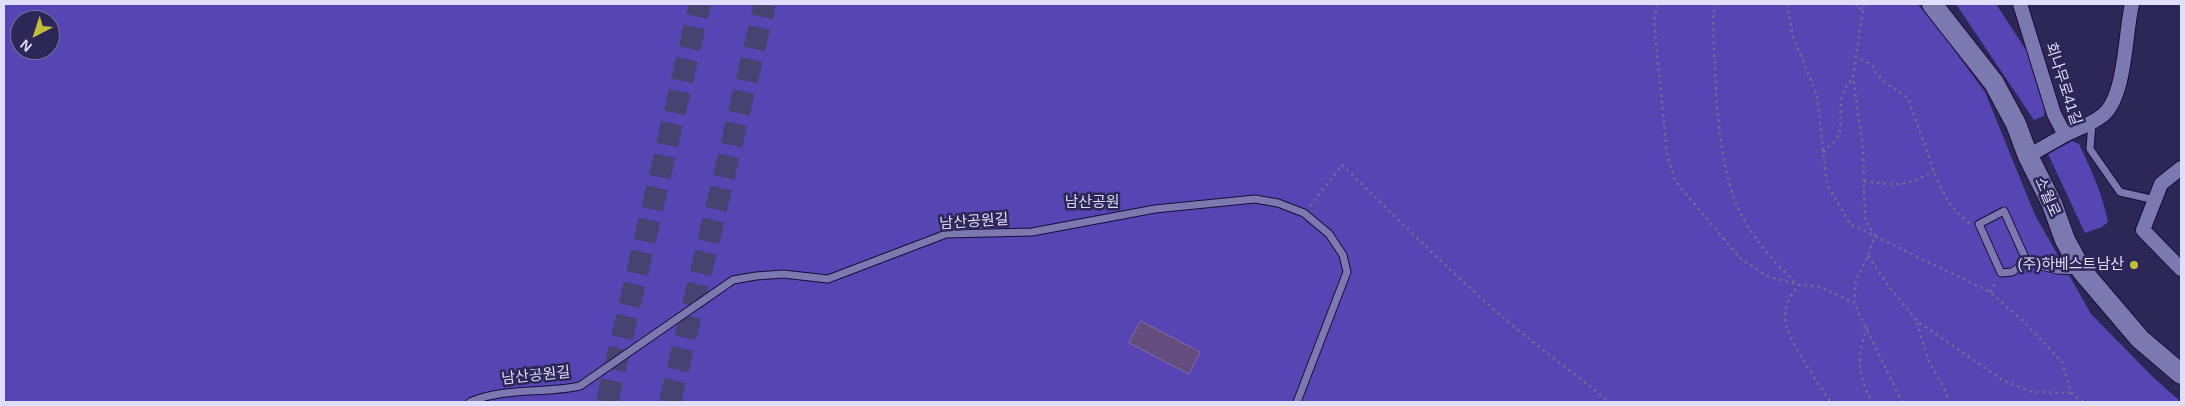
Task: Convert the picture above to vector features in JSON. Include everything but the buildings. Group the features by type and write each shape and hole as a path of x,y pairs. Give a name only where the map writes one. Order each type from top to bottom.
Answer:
{"main road":[{"name":"소월로","path":"1932,4 1994,83 2016,124 2028,156 2052,204 2065,240 2082,271 2106,302 2140,339 2181,374"}],"street":[{"name":"회나무로41길","path":"2020,4 2054,114 2065,135 2028,156"},
{"path":"2065,135 2104,115 2115,96 2126,53 2132,4"},
{"path":"2181,168 2161,184 2144,230 2181,269"}],"lane":[{"path":"2093,121 2090,149 2120,192 2155,200"},
{"name":"남산공원길","path":"470,402 485,396 506,392 567,389 580,386 733,280 783,274 828,279 946,234 1032,232 1155,209 1254,199 1278,203 1304,213 1329,234 1343,255 1347,272 1297,402"},
{"path":"2027,262 2004,211 1979,224 2001,273 2012,272 2027,262 2057,270 2082,271"}],"path":[{"path":"1658,4 1654,22 1666,144 1675,181 1740,258 1767,276 1800,286 1818,286 1854,303"},
{"path":"1718,4 1713,13 1716,81 1723,156 1734,199 1751,231 1782,270 1800,286"},
{"path":"1786,4 1793,37 1817,95 1827,184 1850,224 1875,234 1990,292 2022,320 2062,362 2070,393"},
{"path":"1854,4 1862,9"},
{"path":"1864,4 1852,77 1863,149 1865,220 1875,234"},
{"path":"1855,56 1872,65 1876,73 1886,83 1908,98 1934,171 1948,201 1968,223 1979,224"},
{"path":"1823,152 1839,135 1844,91 1852,77"},
{"path":"1304,213 1342,165 1497,312 1555,361 1579,376 1609,402"},
{"path":"1864,181 1897,186 1920,179 1934,171"},
{"path":"1875,234 1868,256 1856,280 1854,303 1902,402"},
{"path":"1868,256 1917,321 2002,380 2032,392 2070,393 2083,402"},
{"path":"1800,286 1788,300 1785,314 1786,327 1831,402"},
{"path":"1917,321 1929,362 1944,388 1949,402"},
{"path":"1867,327 1859,348 1860,370 1872,402"}],"green space":[{"name":"남산공원","path":"4,4 1917,4 1929,16 1985,92 2035,215 2091,314 2154,378 2181,402 4,402"},
{"path":"1956,4 1996,4 2032,59 2046,106 2044,116 2034,120"},
{"path":"2072,141 2079,144 2088,164 2100,192 2108,222 2102,227 2085,233 2048,154"}],"tunnel":[{"path":"607,402 700,4"},
{"path":"670,402 765,4"}],"place":[{"name":"(주)하베스트남산","path":"2134,265"}]}
